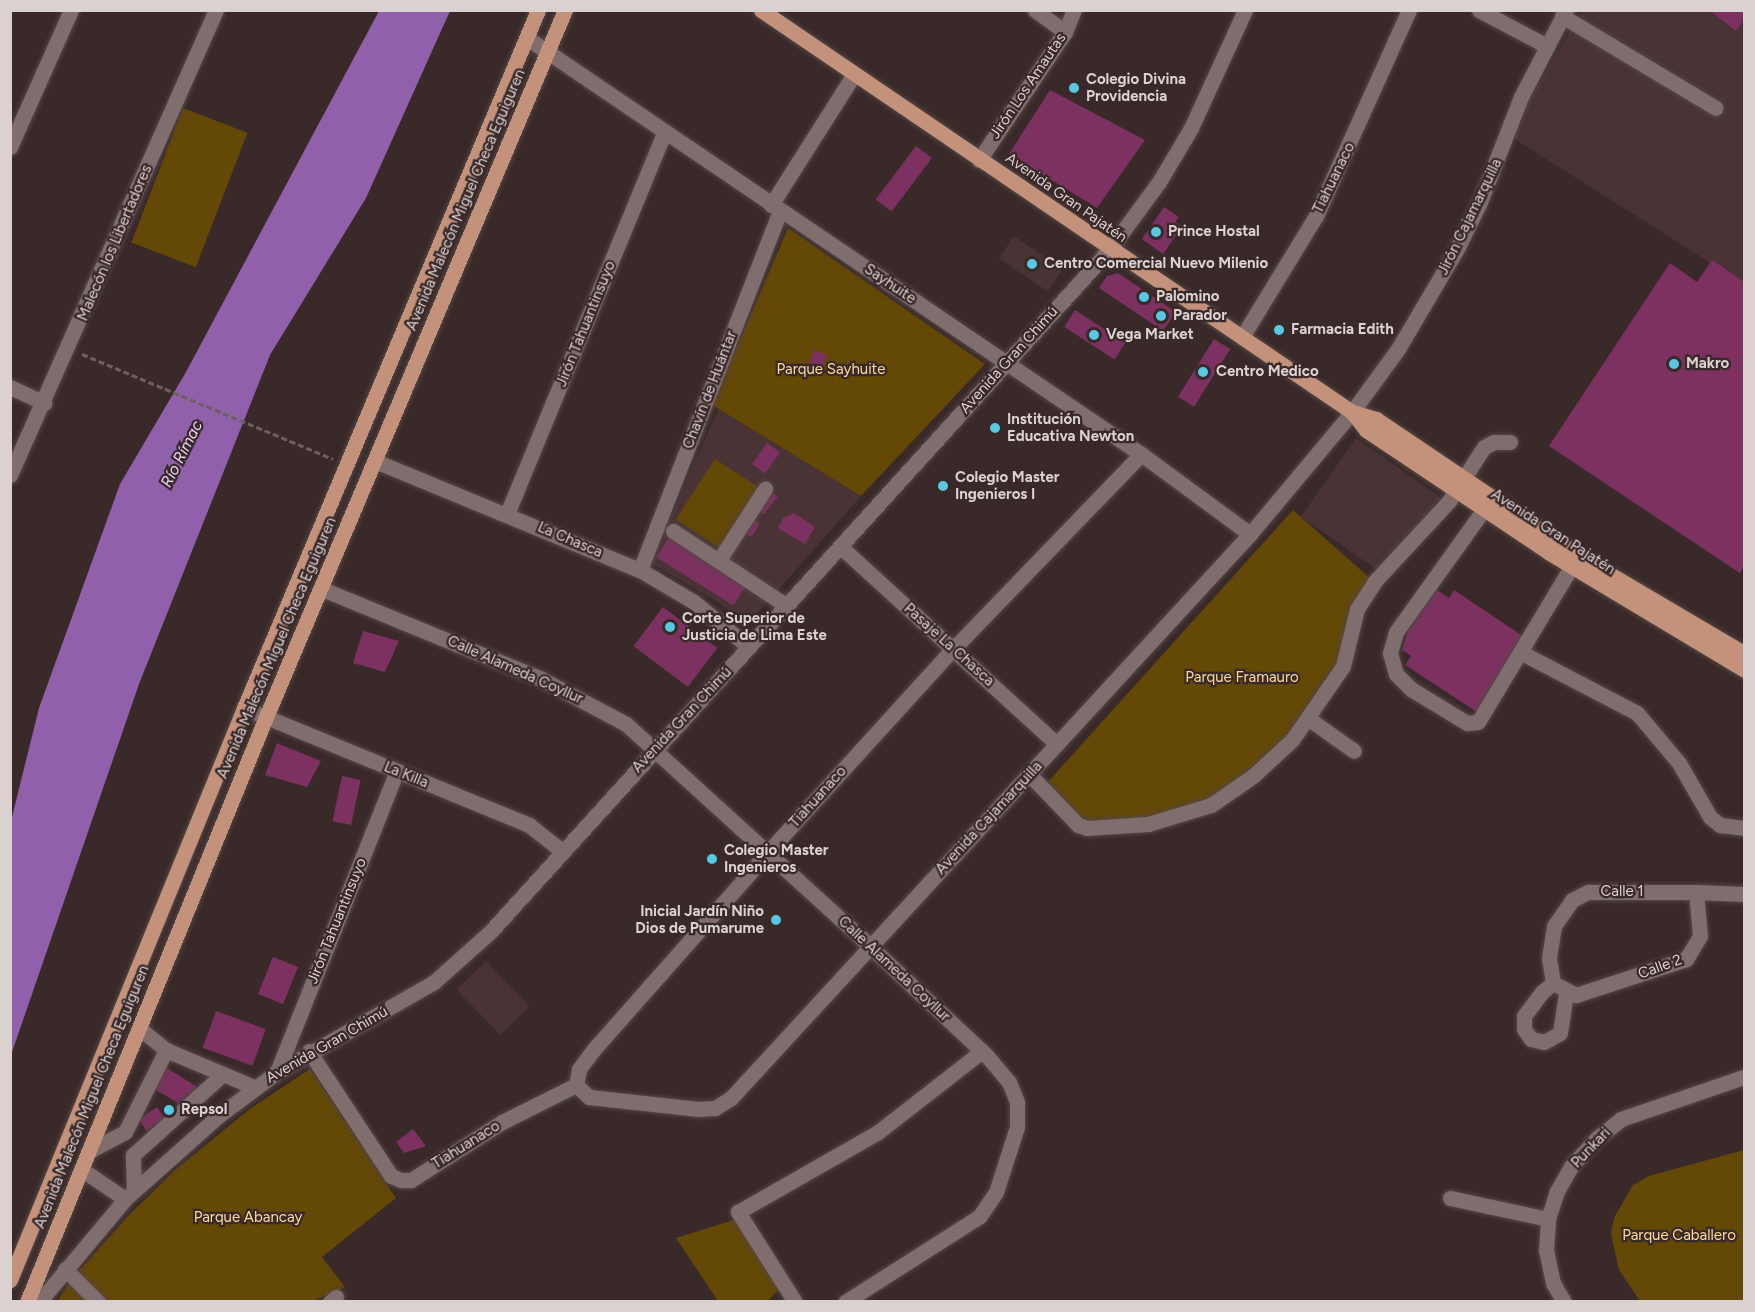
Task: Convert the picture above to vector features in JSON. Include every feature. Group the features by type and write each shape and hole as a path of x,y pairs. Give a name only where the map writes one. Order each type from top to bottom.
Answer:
{"main road":[{"name":"Avenida Malecón Miguel Checa Eguiguren","path":"10,1280 244,708 538,10"},
{"name":"Avenida Malecón Miguel Checa Eguiguren","path":"27,1302 266,717 565,10"},
{"name":"Avenida Gran Pajatén","path":"761,10 1109,250 1352,412 1376,419 1460,484 1744,653"},
{"name":"Avenida Gran Pajatén","path":"1460,484 1484,508 1571,567 1744,669"}],"street":[{"path":"10,147 71,10"},
{"name":"Malecón los Libertadores","path":"10,475 70,348 216,10"},
{"path":"1035,10 1065,32"},
{"name":"Jirón Los Amautas","path":"979,160 1065,32 1074,10"},
{"name":"Avenida Gran Chimú","path":"39,1302 129,1195 254,1087 309,1052 434,982 491,931 1109,250 1159,182 1191,128 1245,10"},
{"name":"Tiahuanaco","path":"1242,337 1316,216 1409,10"},
{"path":"1479,10 1548,46"},
{"path":"1564,13 1716,108"},
{"name":"Jirón Cajamarquilla","path":"1352,412 1398,349 1457,249 1480,202 1521,97 1564,13"},
{"name":"Sayhuite","path":"527,38 664,134 1007,362 1141,454 1250,534"},
{"name":"Chavín de Huántar","path":"640,570 776,208 854,74"},
{"name":"Jirón Tahuantinsuyo","path":"507,514 664,134"},
{"path":"10,387 44,403"},
{"name":"Avenida Cajamarquilla","path":"576,1085 588,1097 715,1108 731,1098 1250,534 1352,412"},
{"path":"1029,774 1078,825 1148,825 1211,805 1253,776 1309,718 1343,666 1363,597 1460,484 1484,447 1494,442 1510,442"},
{"name":"Tiahuanaco","path":"309,1052 391,1176 401,1180 411,1180 502,1122 576,1085 579,1069 594,1049 768,852 953,649 1141,454"},
{"name":"La Chasca","path":"375,461 640,570 694,602 750,647"},
{"path":"719,560 765,489"},
{"path":"1484,508 1396,632 1390,653 1396,674 1411,689 1467,723 1478,722 1522,653 1571,567"},
{"path":"674,531 787,606"},
{"name":"Pasaje La Chasca","path":"841,547 1057,744"},
{"name":"Calle Alameda Coyllur","path":"322,589 566,690 626,724 870,946 982,1051 1009,1082 1017,1102 1017,1127 996,1192 980,1216 845,1302"},
{"path":"1522,653 1637,713 1679,763 1710,817 1720,825 1744,828"},
{"name":"La Killa","path":"244,708 529,825 562,851"},
{"path":"1309,718 1354,751"},
{"name":"Jirón Tahuantinsuyo","path":"276,1072 397,771"},
{"name":"Calle 1","path":"1553,983 1549,958 1554,926 1572,900 1588,892 1744,894"},
{"name":"Calle 2","path":"1566,993 1582,993 1686,958 1700,936 1696,892"},
{"path":"1553,983 1566,993 1560,1033 1544,1042 1532,1039 1524,1029 1524,1016 1542,992 1553,983"},
{"path":"139,1028 166,1050 254,1087"},
{"path":"89,1151 125,1132 166,1050"},
{"path":"795,1302 738,1212 878,1132 982,1051"},
{"path":"133,1155 223,1074"},
{"name":"Punkari","path":"1564,1302 1553,1283 1546,1250 1548,1219 1557,1191 1572,1166 1597,1138 1621,1119 1744,1077"},
{"path":"81,1169 129,1195 133,1155 125,1132"},
{"path":"1450,1198 1548,1219"},
{"path":"65,1269 98,1302"}],"path":[{"path":"70,348 346,464"}],"shaded area":[{"path":"1582,11 1744,11 1744,284 1508,135"},
{"name":"Centro Comercial Nuevo Milenio","path":"1014,236 1063,269 1048,291 999,258"},
{"path":"718,409 861,496 747,625 719,603 651,563"},
{"path":"1356,438 1444,500 1389,579 1301,517"},
{"path":"486,961 530,1006 500,1035 457,989"}],"green space":[{"path":"183,108 247,133 196,267 131,242"},
{"name":"Parque Sayhuite","path":"788,228 985,364 861,496 712,405"},
{"path":"715,459 760,488 721,549 676,519"},
{"name":"Parque Framauro","path":"1293,510 1372,580 1346,649 1276,750 1203,805 1151,822 1087,825 1046,784"},
{"name":"Parque Abancay","path":"310,1069 396,1198 322,1257 345,1287 313,1301 57,1302 71,1280 127,1217 175,1170 251,1108"},
{"name":"Parque Caballero","path":"1744,1150 1744,1301 1640,1301 1619,1270 1611,1234 1614,1218 1633,1185 1649,1176"},
{"path":"737,1219 782,1286 768,1301 718,1301 676,1238"}],"water":[{"name":"Río Rímac","path":"379,11 450,11 366,198 270,355 139,684 11,1055 11,821 39,708 120,484 186,372"}],"building":[{"path":"1709,10 1744,10 1744,20 1736,31"},
{"path":"1050,90 1145,140 1097,208 1009,154"},
{"path":"916,146 932,158 892,212 876,200"},
{"path":"1164,207 1179,217 1175,222 1182,227 1163,254 1142,239"},
{"name":"Makro","path":"1712,260 1744,282 1744,566 1740,573 1549,446 1670,263 1697,282"},
{"path":"1118,273 1176,312 1163,331 1099,288 1107,276"},
{"name":"Vega Market","path":"1075,310 1125,343 1114,359 1064,327"},
{"name":"Centro Medico","path":"1214,339 1230,349 1194,407 1178,397"},
{"path":"814,350 827,355 820,375 806,370"},
{"path":"767,443 780,452 765,473 752,464"},
{"path":"769,490 778,497 764,514 755,507"},
{"path":"794,513 815,527 805,544 778,528 783,518"},
{"path":"751,518 760,524 751,537 743,532"},
{"path":"669,537 746,585 733,606 656,557"},
{"path":"1437,590 1449,598 1454,590 1527,639 1480,714 1405,665 1411,656 1402,650 1408,631"},
{"name":"Corte Superior de Justicia de Lima Este","path":"663,607 717,648 688,687 634,646"},
{"path":"363,631 399,641 385,672 353,663"},
{"path":"277,743 321,761 307,787 265,775"},
{"path":"342,776 361,780 351,825 332,821"},
{"path":"273,957 298,967 283,1004 258,994"},
{"path":"216,1011 266,1029 252,1066 203,1048"},
{"path":"162,1065 204,1091 185,1107 149,1086"},
{"path":"157,1107 165,1119 147,1131 139,1119"},
{"path":"413,1129 426,1146 404,1153 396,1142"}],"place":[{"name":"Colegio Divina Providencia","path":"1074,88"},
{"name":"Prince Hostal","path":"1156,232"},
{"name":"Centro Comercial Nuevo Milenio","path":"1032,264"},
{"name":"Palomino","path":"1144,297"},
{"name":"Parador","path":"1161,316"},
{"name":"Farmacia Edith","path":"1279,330"},
{"name":"Vega Market","path":"1094,335"},
{"name":"Makro","path":"1674,364"},
{"name":"Centro Medico","path":"1203,372"},
{"name":"Institución Educativa Newton","path":"995,428"},
{"name":"Colegio Master Ingenieros I","path":"943,486"},
{"name":"Corte Superior de Justicia de Lima Este","path":"670,627"},
{"name":"Colegio Master Ingenieros","path":"712,859"},
{"name":"Inicial Jardín Niño Dios de Pumarume","path":"776,920"},
{"name":"Repsol","path":"169,1110"}]}
